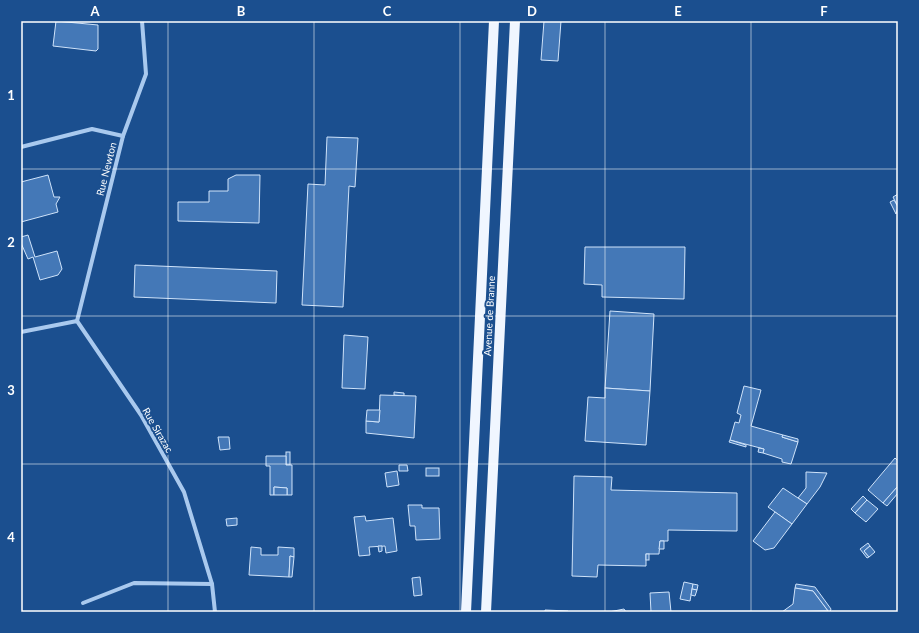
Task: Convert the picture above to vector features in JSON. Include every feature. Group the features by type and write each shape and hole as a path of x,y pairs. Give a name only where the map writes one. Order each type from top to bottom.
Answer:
{"main road":[{"name":"Avenue de Branne","path":"466,612 494,21"},
{"name":"Avenue de Branne","path":"486,612 515,21"}],"street":[{"name":"Rue Newton","path":"77,322 123,136 146,74 142,21"},
{"path":"21,147 92,129 123,136"},
{"path":"21,332 77,322"},
{"name":"Rue Sirazac","path":"77,322 141,415 184,492 212,584 215,612"},
{"path":"83,603 134,583 212,584"}],"building":[{"path":"56,21 98,25 98,49 96,51 53,46"},
{"path":"544,21 561,21 558,61 541,60"},
{"path":"327,137 358,138 355,187 349,186 343,307 302,305 308,184 325,185"},
{"path":"48,175 54,197 60,197 56,204 58,212 21,222 21,182"},
{"path":"236,175 260,175 259,223 178,221 178,202 209,202 209,191 228,191 228,179"},
{"path":"898,194 898,207 893,197"},
{"path":"894,200 898,207 896,214 890,202"},
{"path":"28,235 35,257 57,251 62,269 58,275 40,280 33,257 28,259 21,243 21,237"},
{"path":"585,247 685,247 684,299 602,297 602,285 584,284"},
{"path":"135,265 277,271 276,303 134,297"},
{"path":"610,311 654,314 650,391 605,388"},
{"path":"344,335 368,337 365,389 342,388"},
{"path":"744,386 761,390 751,426 783,435 782,437 798,442 791,464 782,462 782,459 763,453 764,449 730,440 735,422 739,423 741,415 737,413"},
{"path":"605,388 650,391 646,445 585,441 588,397 605,398"},
{"path":"394,392 404,393 404,396 394,395"},
{"path":"380,395 416,396 414,438 366,433 366,421 379,422"},
{"path":"367,410 380,410 379,422 366,421"},
{"path":"783,435 798,439 798,442 782,437"},
{"path":"218,437 229,437 230,449 220,450"},
{"path":"730,440 746,445 746,447 729,442"},
{"path":"759,448 764,449 763,453 758,452"},
{"path":"286,452 290,452 290,465 286,465"},
{"path":"266,456 286,456 286,465 292,465 292,495 287,495 287,488 274,487 274,495 270,495 270,466 266,466"},
{"path":"895,458 898,461 898,486 883,503 868,490"},
{"path":"399,465 407,465 408,471 399,471"},
{"path":"426,468 439,468 439,476 426,476"},
{"path":"397,471 399,485 387,487 385,473"},
{"path":"806,472 827,473 820,487 807,504 798,498 806,488"},
{"path":"574,476 612,477 611,490 737,493 737,531 668,530 668,541 660,541 659,554 646,554 646,566 598,565 597,577 572,576"},
{"path":"898,486 898,493 887,506 883,503"},
{"path":"274,487 287,488 287,495 274,495"},
{"path":"783,488 807,504 792,524 768,507"},
{"path":"863,496 867,500 855,513 851,509"},
{"path":"867,500 878,509 866,522 855,513"},
{"path":"408,505 422,505 422,508 439,508 440,539 416,540 415,526 410,526"},
{"path":"775,512 792,524 774,548 765,550 753,541"},
{"path":"365,516 366,521 393,518 397,551 386,553 385,546 369,547 370,555 359,556 354,517"},
{"path":"237,518 237,525 227,526 226,519"},
{"path":"660,541 664,541 664,549 659,549"},
{"path":"868,543 870,546 864,551 869,557 867,558 860,549"},
{"path":"378,546 382,546 382,551 379,552"},
{"path":"870,546 875,552 869,557 864,551"},
{"path":"251,547 261,548 261,555 278,555 278,547 294,548 294,557 290,556 289,577 249,575"},
{"path":"646,554 649,554 649,560 646,560"},
{"path":"290,556 294,557 292,577 289,577"},
{"path":"420,577 422,595 414,596 412,578"},
{"path":"684,582 693,584 690,601 680,599"},
{"path":"693,584 698,585 697,590 692,589"},
{"path":"796,584 815,587 831,609 830,612 826,612 828,611 813,591 795,588"},
{"path":"795,588 813,591 828,611 782,612 793,604"},
{"path":"692,589 697,590 695,596 691,595"},
{"path":"669,592 671,612 651,612 650,593"},
{"path":"624,609 626,612 609,612"},
{"path":"545,610 568,611 568,612 545,612"}]}
